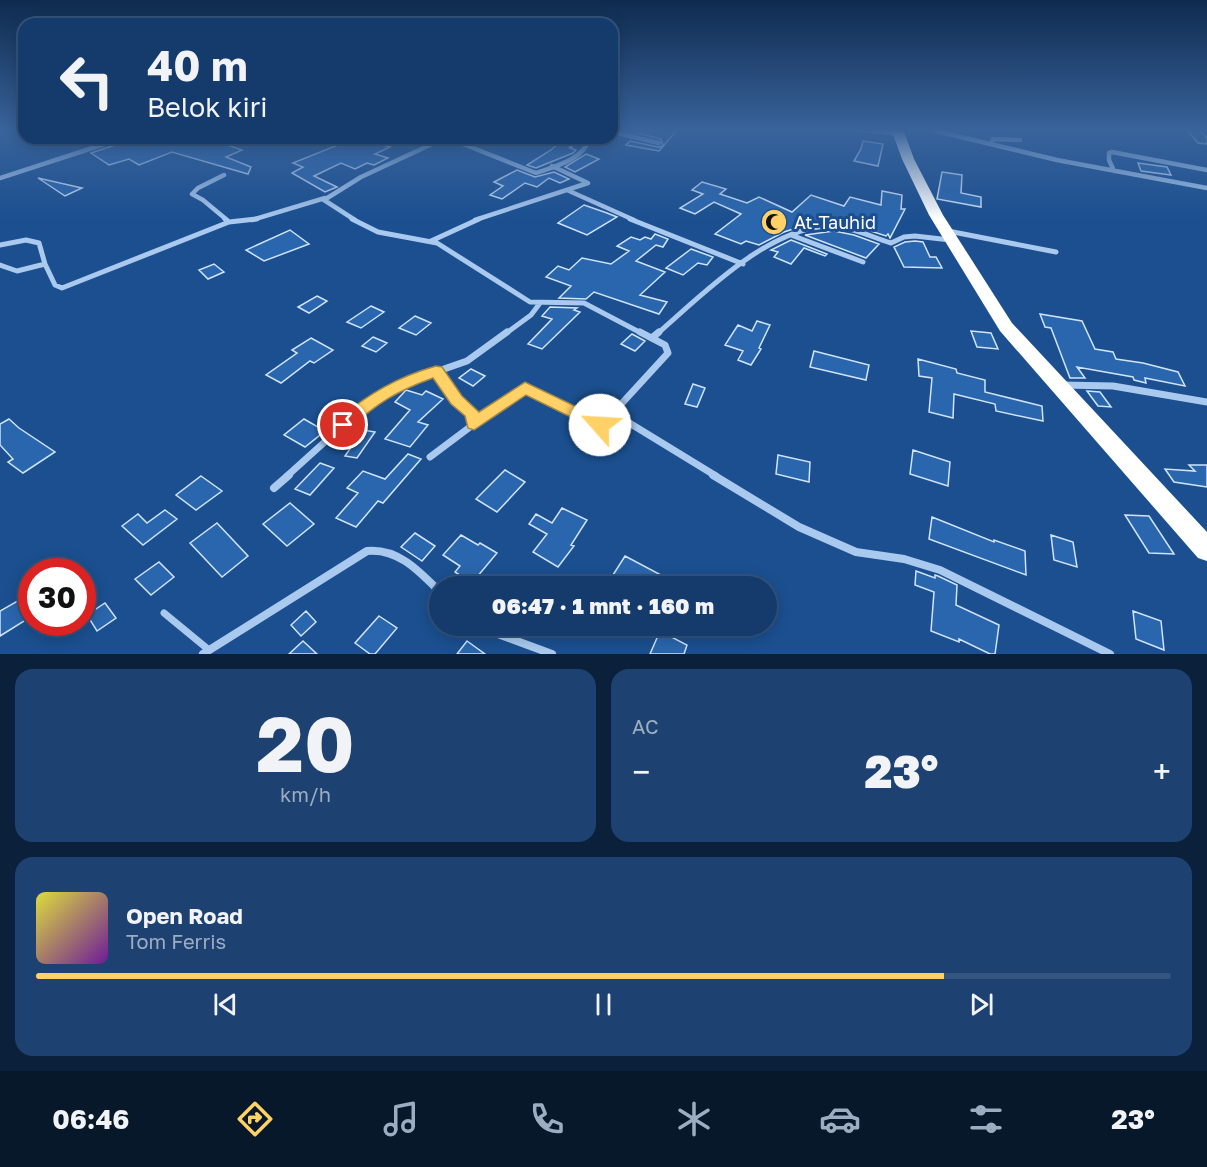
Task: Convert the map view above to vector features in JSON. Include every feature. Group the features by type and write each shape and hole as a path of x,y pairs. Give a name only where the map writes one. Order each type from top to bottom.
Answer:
{"highway":[{"path":"909,160 947,235 999,318 1056,385 1207,550"}],"street":[{"path":"0,178 57,160"},
{"path":"0,245 26,240 39,243 45,264 55,285 62,288 229,222 249,221 325,198 403,160"},
{"path":"502,160 536,173 570,160"},
{"path":"1062,160 1207,188"},
{"path":"1109,160 1114,171"},
{"path":"1152,160 1207,170"},
{"path":"431,241 475,220 588,183 552,166"},
{"path":"224,175 198,188 192,194 203,200 229,222"},
{"path":"566,190 743,264"},
{"path":"325,198 324,200 375,230 398,237 431,241 530,302 584,303 665,345 668,353 600,425 525,388 430,457"},
{"path":"653,337 762,248 790,235 828,224 891,243 896,243 903,237 947,235 1056,252"},
{"path":"790,235 863,262"},
{"path":"0,266 17,271 45,264"},
{"path":"274,488 370,401 400,384 467,361 531,315 540,303"},
{"path":"436,371 457,400 472,413 474,424"},
{"path":"1056,385 1113,386 1207,402"},
{"path":"613,413 799,527 856,552 904,559 940,570 1110,654"},
{"path":"206,652 367,551 379,548 394,555 429,581"},
{"path":"503,636 552,654"}],"lane":[{"path":"164,613 206,652"}],"building":[{"path":"101,160 127,160 109,165"},
{"path":"130,160 153,160 139,165"},
{"path":"198,160 232,160 251,167 248,174"},
{"path":"302,160 385,160 374,165 367,163 355,169 341,163 314,176 337,187 325,192 292,173 303,167 293,163"},
{"path":"536,160 557,160 536,168 527,165"},
{"path":"577,160 598,160 575,172 565,167"},
{"path":"855,160 879,160 878,166"},
{"path":"1138,163 1167,167 1171,175 1141,171"},
{"path":"517,170 535,177 554,172 569,179 560,183 549,178 537,187 525,183 502,199 490,195 503,186 494,182"},
{"path":"942,172 962,175 961,193 981,197 981,207 937,199"},
{"path":"38,178 82,188 65,196"},
{"path":"702,182 726,189 720,194 747,203 759,197 792,212 811,195 844,206 850,197 881,205 882,191 902,195 901,209 905,209 890,238 888,234 886,236 834,221 809,224 784,232 759,245 746,241 741,244 715,234 741,214 714,202 695,214 680,208 703,194 692,190"},
{"path":"584,205 617,217 587,235 558,223"},
{"path":"290,230 309,244 264,261 246,250"},
{"path":"834,231 879,244 866,258 805,235"},
{"path":"655,234 668,239 663,247 656,245 636,261 665,272 640,295 667,302 659,314 594,292 586,299 559,298 571,286 546,277 558,266 569,270 582,258 611,264 629,251 617,246 631,237 640,240 645,237 651,239"},
{"path":"791,240 827,254 825,256 804,248 791,264 774,257 778,252 771,250"},
{"path":"915,241 923,242 930,257 936,257 942,268 904,267 894,247"},
{"path":"691,249 713,257 707,265 698,263 683,275 666,268"},
{"path":"214,264 224,272 208,279 199,270"},
{"path":"317,296 327,301 309,313 298,307"},
{"path":"371,306 384,312 361,328 347,322"},
{"path":"550,307 577,308 574,310 580,312 542,349 528,344 552,319 542,316"},
{"path":"1040,314 1082,321 1095,349 1113,352 1116,359 1178,372 1185,386 1145,378 1146,383 1134,380 1133,377 1077,367 1085,378 1070,378 1051,328 1045,327"},
{"path":"415,316 431,323 416,335 399,328"},
{"path":"757,321 770,325 759,348 761,349 751,365 738,360 743,351 725,345 738,325 752,331"},
{"path":"971,331 991,333 998,349 977,347"},
{"path":"632,334 645,341 635,351 621,344"},
{"path":"373,337 387,343 376,352 362,346"},
{"path":"311,338 333,350 314,363 310,361 281,383 266,375 297,353 292,350"},
{"path":"814,351 869,365 866,380 810,367"},
{"path":"918,359 956,369 957,373 985,380 985,392 1042,406 1043,421 996,411 995,404 954,394 953,418 929,412 932,378 919,376"},
{"path":"471,369 485,376 473,386 459,378"},
{"path":"693,384 705,388 697,407 685,404"},
{"path":"406,390 422,395 426,391 443,399 418,422 428,425 410,447 385,439 410,410 395,402"},
{"path":"1087,391 1100,392 1111,407 1098,406"},
{"path":"9,419 55,452 23,473 8,462 13,459 0,445 0,424"},
{"path":"304,419 325,431 305,447 284,435"},
{"path":"363,430 375,432 357,458 345,456"},
{"path":"913,450 950,462 948,486 910,474"},
{"path":"408,454 421,459 383,503 378,501 356,527 336,518 358,493 347,488 363,471 385,479"},
{"path":"778,455 810,462 809,482 776,474"},
{"path":"320,463 334,468 310,495 295,489"},
{"path":"1189,465 1207,465 1207,487 1174,482 1165,469 1195,471"},
{"path":"505,470 525,482 497,512 476,499"},
{"path":"201,476 222,491 196,510 176,495"},
{"path":"290,503 314,524 287,546 263,524"},
{"path":"562,508 587,520 571,545 574,546 558,567 533,552 547,534 529,524 536,514 552,523"},
{"path":"165,510 177,519 143,545 122,526 138,514 147,523"},
{"path":"1125,515 1149,516 1174,554 1149,553"},
{"path":"932,517 994,542 994,540 1025,551 1026,575 929,539"},
{"path":"217,523 248,556 222,577 190,543"},
{"path":"415,533 435,546 422,561 401,547"},
{"path":"461,535 497,553 478,576 461,576 455,572 460,566 443,555"},
{"path":"1051,535 1073,542 1077,567 1054,560"},
{"path":"625,556 661,575 660,576 612,576"},
{"path":"159,562 174,577 151,595 135,579"},
{"path":"916,571 935,578 935,575 938,576 957,585 956,605 999,625 995,654 990,654 959,639 959,642 931,631 934,592 915,585"},
{"path":"18,601 18,625 0,636 0,611"},
{"path":"105,603 116,618 97,631 96,629 96,609"},
{"path":"306,611 316,622 301,636 291,625"},
{"path":"1133,611 1161,621 1164,650 1136,639"},
{"path":"379,616 397,628 375,654 370,654 355,643"},
{"path":"658,636 670,636 687,645 684,654 650,654"},
{"path":"303,641 317,654 289,654"},
{"path":"467,641 485,654 457,654"}],"place":[{"name":"At-Tauhid","path":"774,222"}],"route":[{"path":"343,425 370,401 400,384 436,371 457,400 472,413 475,419 474,424 525,388 600,425"}]}
